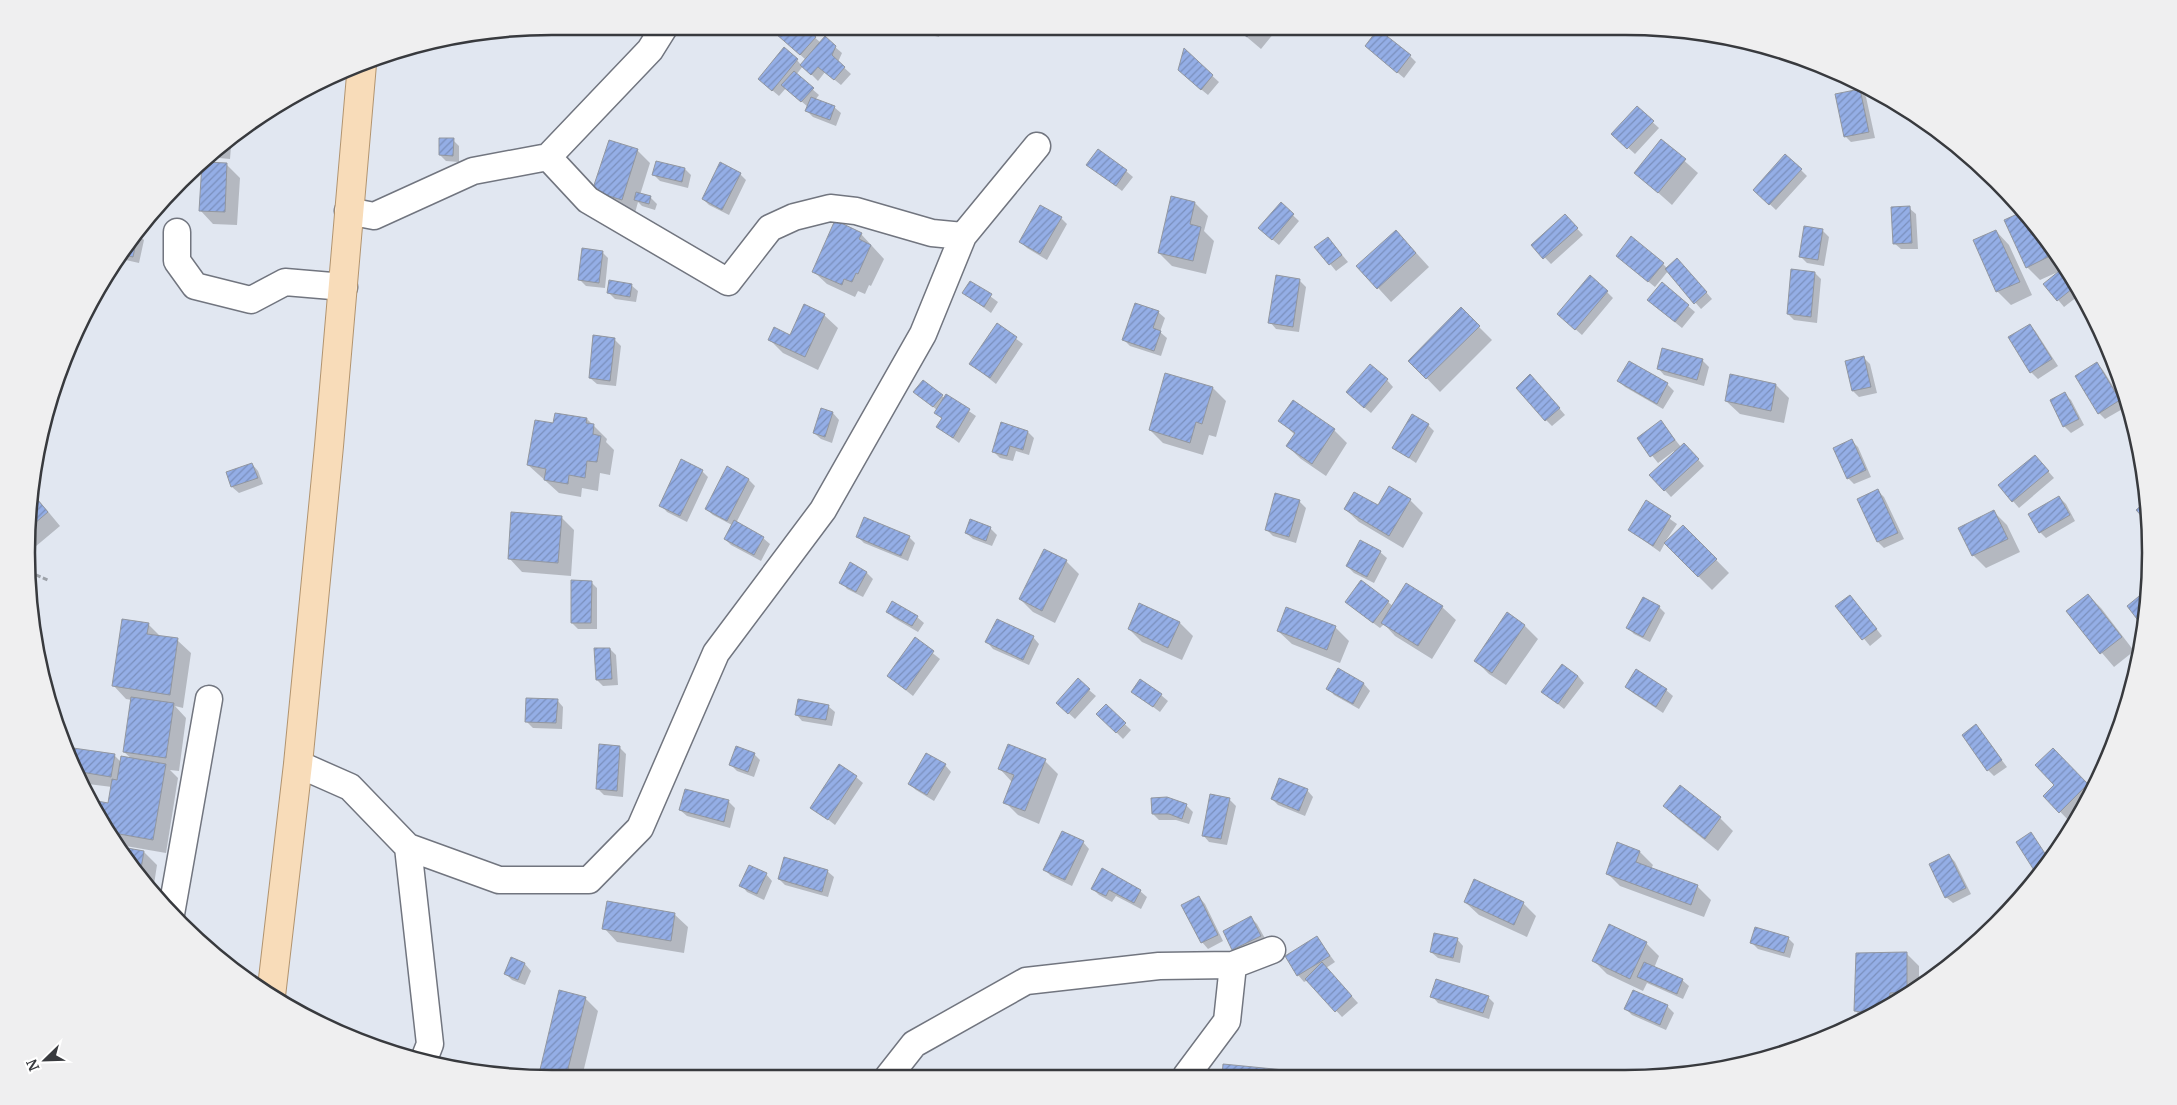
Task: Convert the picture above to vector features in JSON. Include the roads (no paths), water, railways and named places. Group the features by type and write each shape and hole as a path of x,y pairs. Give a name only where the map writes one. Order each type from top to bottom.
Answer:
{"main road":[{"path":"271,987 298,764 344,287 348,212 361,71"}],"street":[{"path":"348,212 374,216 473,171 548,157 650,50 659,35"},
{"path":"298,764 350,787 408,847 499,880 589,880 640,828 716,653 823,510 923,334 963,236 1037,146"},
{"path":"548,157 588,200 728,282 770,228 794,217 830,208 856,211 932,233 963,236"},
{"path":"177,232 177,260 196,286 251,300 285,282 344,287"},
{"path":"174,905 209,699"},
{"path":"408,847 430,1044 426,1054"},
{"path":"893,1070 914,1044 1026,981 1159,966 1233,965 1272,950"},
{"path":"1191,1070 1227,1022 1233,965"}]}
